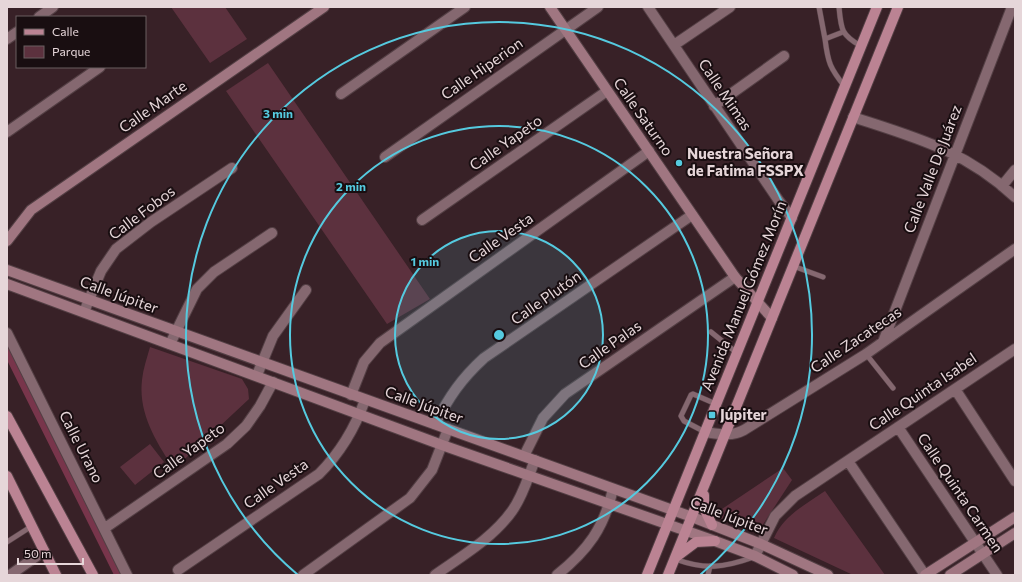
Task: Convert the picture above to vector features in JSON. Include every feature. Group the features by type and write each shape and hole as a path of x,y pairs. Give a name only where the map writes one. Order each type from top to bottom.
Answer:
{"main road":[{"name":"Avenida Manuel Gómez Morín","path":"647,575 877,7"},
{"path":"668,575 726,435 898,7"},
{"path":"7,416 93,575"},
{"path":"8,481 56,575"},
{"path":"704,488 704,508 712,525"},
{"path":"675,559 696,542 715,541"}],"street":[{"path":"40,16 53,7"},
{"name":"Calle Marte","path":"7,241 31,210 324,7"},
{"path":"341,94 465,7"},
{"name":"Calle Saturno","path":"550,7 735,277 772,318"},
{"name":"Calle Hiperion","path":"385,157 598,7"},
{"name":"Calle Mimas","path":"648,7 778,201 792,218"},
{"path":"674,45 730,7"},
{"name":"Calle Valle De Juárez","path":"882,342 1012,7"},
{"path":"7,39 16,33"},
{"path":"714,106 784,56"},
{"path":"7,132 99,68"},
{"name":"Calle Yapeto","path":"422,220 608,91"},
{"path":"853,117 931,142 955,153 1015,197"},
{"name":"Calle Vesta","path":"351,395 364,362 380,343 649,151"},
{"name":"Calle Fobos","path":"84,312 101,271 116,249 126,240 232,168"},
{"path":"1002,186 1015,170"},
{"name":"Calle Plutón","path":"436,424 458,384 467,373 484,358 692,215"},
{"path":"170,344 175,331 197,290 204,282 214,272 272,233"},
{"name":"Calle Zacatecas","path":"705,432 726,435 736,434 744,430 866,354 1015,249"},
{"name":"Calle Júpiter","path":"7,270 261,363 436,424 692,517 761,544 828,575"},
{"name":"Calle Palas","path":"524,456 543,418 565,394 735,277"},
{"name":"Calle Júpiter","path":"7,284 442,445 715,541 755,556 793,575"},
{"path":"256,375 273,336 306,290"},
{"name":"Calle Urano","path":"7,333 128,575"},
{"name":"Calle Quinta Isabel","path":"755,556 775,516 784,506 811,485 848,460 955,389 1013,354"},
{"name":"Calle Yapeto","path":"105,528 227,444 246,426 260,406 273,382"},
{"path":"955,389 1015,481"},
{"name":"Calle Vesta","path":"178,570 319,474 335,458 348,438 365,400"},
{"name":"Calle Quinta Carmen","path":"898,427 997,575"},
{"path":"303,575 410,498 432,470 448,429"},
{"path":"435,575 484,540 499,526 512,511 520,498 535,460"},
{"path":"848,460 925,575 1015,517"},
{"path":"557,575 576,559 589,545 604,521 613,489"},
{"path":"950,575 1015,533"},
{"path":"10,575 44,551"}],"lane":[{"path":"819,7 828,62 833,72 845,87"},
{"path":"839,7 843,32 852,41 862,46"},
{"path":"825,39 843,32"},
{"path":"793,266 823,277"},
{"path":"711,332 737,353"},
{"path":"866,354 893,388"},
{"path":"705,432 684,421 681,416 693,394 716,404"},
{"path":"7,542 32,526"},
{"path":"675,559 693,566 725,566 755,556"},
{"path":"708,575 710,566"}],"green space":[{"path":"171,7 225,7 247,39 210,63"},
{"path":"268,63 430,299 387,324 226,91"},
{"path":"150,347 242,379 248,389 249,399 174,469 150,428 143,405 142,380"},
{"path":"150,444 164,462 135,485 120,467"},
{"path":"783,468 792,480 762,526 752,531 719,518 716,513"},
{"path":"825,491 885,575 853,575 774,538 783,523 789,517"}],"waterway":[{"path":"7,350 119,575"}],"place":[{"name":"Nuestra Señora de Fatima FSSPX","path":"679,163"},
{"name":"Júpiter","path":"712,415"}]}
